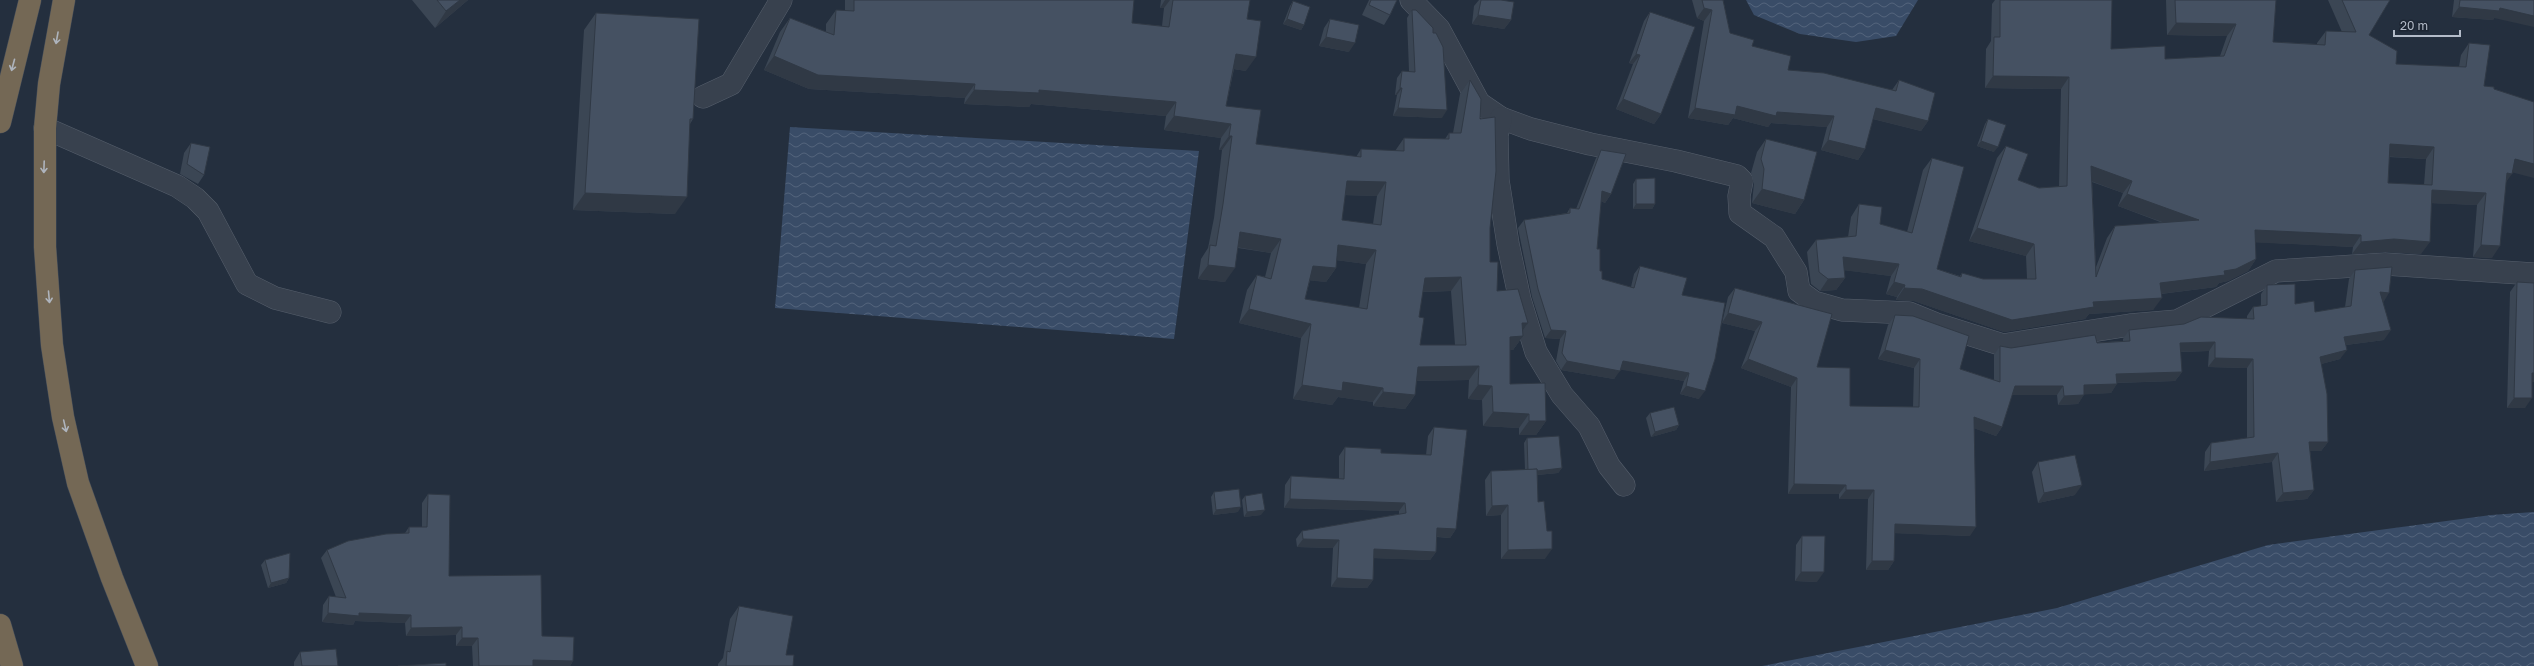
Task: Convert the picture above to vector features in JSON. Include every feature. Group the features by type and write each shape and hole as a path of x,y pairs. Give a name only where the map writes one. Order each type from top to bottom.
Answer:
{"highway":[{"path":"0,122 30,0"},
{"path":"64,0 49,84 45,128 44,247 52,345 63,418 78,483 112,578 147,666"},
{"path":"0,625 12,666"}],"street":[{"path":"702,97 731,84 781,0"},
{"path":"1411,0 1439,29 1479,103 1500,118 1531,129 1590,144 1669,159 1737,176 1742,181 1739,196 1740,213 1774,237 1796,272 1799,291 1814,302 1842,310 1909,312 1936,324 2003,345 2130,325 2177,321 2276,271 2385,264 2534,274"},
{"path":"1500,118 1497,135 1498,165 1504,216 1520,300 1536,352 1562,395 1589,426 1609,466 1624,485"},
{"path":"45,128 177,186 208,212 247,284 275,298 330,312"}],"water":[{"path":"1746,0 1918,0 1896,36 1856,42 1800,34 1754,15"},
{"path":"790,127 1199,151 1174,339 775,308"},
{"path":"2534,512 2534,666 1762,666 2057,608 2268,545 2491,515"}],"building":[{"path":"437,0 460,0 446,11"},
{"path":"854,0 1134,0 1132,23 1169,27 1173,0 1250,0 1247,19 1261,21 1256,57 1236,54 1226,106 1261,110 1256,144 1361,157 1361,149 1404,151 1404,138 1449,139 1449,133 1461,133 1470,80 1481,99 1480,119 1495,117 1496,171 1490,228 1490,262 1498,262 1497,291 1518,289 1528,323 1522,323 1523,336 1510,337 1510,384 1545,383 1546,421 1529,421 1529,414 1493,412 1492,386 1478,385 1479,366 1418,367 1415,395 1383,392 1383,388 1343,382 1342,391 1302,385 1311,324 1249,309 1257,275 1271,279 1281,239 1240,232 1235,268 1208,265 1210,245 1216,246 1223,204 1232,136 1229,136 1231,124 1174,116 1176,102 1039,90 1039,93 974,90 975,84 818,75 774,56 790,18 834,35 836,10 854,11","holes":["1347,181 1386,182 1381,225 1342,220","1338,245 1376,250 1367,309 1305,299 1313,266 1336,268","1461,277 1466,345 1420,345 1424,318 1419,317 1425,278"]},
{"path":"1371,0 1397,0 1390,15 1369,5"},
{"path":"1481,0 1501,0 1514,2 1511,20 1478,15"},
{"path":"1702,0 1723,0 1730,33 1754,40 1752,46 1791,56 1788,70 1824,73 1896,91 1899,80 1935,93 1928,121 1876,108 1865,149 1828,140 1834,116 1777,112 1776,116 1737,106 1735,115 1695,108 1712,10 1704,8"},
{"path":"2000,0 2112,0 2111,49 2165,46 2165,59 2224,56 2236,24 2176,23 2175,0 2276,0 2273,42 2325,45 2326,31 2356,32 2342,0 2390,0 2369,35 2397,51 2396,64 2466,67 2469,43 2490,45 2484,86 2494,87 2494,89 2534,102 2534,164 2515,159 2512,174 2507,173 2500,246 2481,245 2486,193 2432,190 2430,242 2394,239 2361,242 2361,235 2255,230 2256,259 2236,269 2224,271 2225,275 2160,283 2162,298 2093,302 2094,307 2012,320 1922,289 1904,288 1905,285 1894,282 1899,264 1843,257 1845,278 1828,279 1819,272 1816,240 1856,236 1859,204 1882,207 1880,224 1912,233 1932,158 1964,167 1937,269 1961,277 1962,273 1983,279 2036,279 2034,244 1977,228 2006,146 2028,154 2018,180 2039,188 2067,186 2069,77 1993,76 1994,37 2000,37","holes":["2390,144 2434,147 2432,185 2388,183","2091,166 2132,181 2127,194 2199,220 2115,226 2096,277"]},
{"path":"2460,0 2534,0 2534,16 2500,8 2499,11 2459,7"},
{"path":"1293,1 1310,7 1304,25 1287,19"},
{"path":"1412,10 1416,10 1433,28 1433,33 1436,33 1443,47 1447,110 1398,108 1402,88 1400,88 1402,71 1415,72"},
{"path":"1650,12 1695,27 1661,114 1623,99 1640,55 1636,54"},
{"path":"596,13 699,19 693,119 690,119 687,197 585,193"},
{"path":"1330,19 1359,25 1355,43 1326,37"},
{"path":"1988,119 2006,125 1998,147 1981,141"},
{"path":"1766,139 1817,152 1804,200 1762,189 1764,169 1761,159"},
{"path":"191,143 210,147 204,175 187,164"},
{"path":"1601,150 1626,154 1611,194 1602,191 1597,249 1600,249 1600,271 1602,271 1602,279 1634,288 1640,266 1687,278 1682,295 1725,303 1715,359 1705,391 1686,386 1689,373 1623,361 1620,371 1567,361 1562,353 1566,331 1551,330 1538,289 1524,220 1570,213 1570,208 1579,209"},
{"path":"1655,178 1655,204 1636,204 1636,179"},
{"path":"2392,267 2389,293 2380,292 2391,330 2344,337 2347,350 2320,357 2327,394 2328,442 2309,442 2314,490 2283,493 2278,453 2210,462 2211,443 2254,437 2253,359 2215,358 2215,342 2180,343 2182,372 2116,374 2117,384 2084,385 2084,395 2064,396 2063,386 2015,386 2002,427 1974,417 1976,527 1895,524 1894,561 1872,561 1874,490 1846,490 1846,485 1794,484 1797,378 1748,359 1762,322 1728,313 1735,288 1832,314 1817,367 1850,368 1850,406 1919,407 1920,359 1885,350 1895,315 1913,316 1969,336 1960,369 2000,382 2000,346 2011,348 2095,335 2097,343 2130,341 2129,330 2184,324 2201,317 2254,319 2253,307 2267,305 2267,285 2295,284 2295,304 2314,301 2315,312 2351,306 2355,270"},
{"path":"2517,282 2534,283 2534,373 2532,373 2532,398 2514,398"},
{"path":"1674,407 1679,425 1655,432 1650,413"},
{"path":"1434,427 1467,430 1456,529 1437,528 1436,552 1374,549 1373,580 1337,578 1339,540 1303,539 1302,531 1406,513 1405,503 1290,499 1291,476 1344,479 1345,447 1381,449 1381,453 1431,455"},
{"path":"1559,436 1562,468 1537,471 1537,469 1528,470 1527,438"},
{"path":"2075,455 2082,485 2044,493 2038,462"},
{"path":"1537,469 1538,502 1544,501 1547,531 1552,531 1552,549 1508,550 1508,505 1492,506 1491,471"},
{"path":"1239,489 1241,507 1216,510 1214,492"},
{"path":"1262,493 1265,510 1247,512 1245,496"},
{"path":"428,494 450,495 449,576 541,575 542,636 574,637 573,661 533,660 533,666 479,666 478,638 462,638 462,627 411,628 411,615 359,613 359,616 328,613 329,596 346,598 327,550 348,541 386,534 409,533 409,527 427,527"},
{"path":"1802,536 1825,536 1824,572 1801,572"},
{"path":"290,553 289,578 271,583 265,560"},
{"path":"739,606 793,616 786,655 794,655 793,666 726,666 727,651 730,652"},
{"path":"336,649 338,666 302,666 300,652"},
{"path":"446,663 446,666 398,666"}]}
